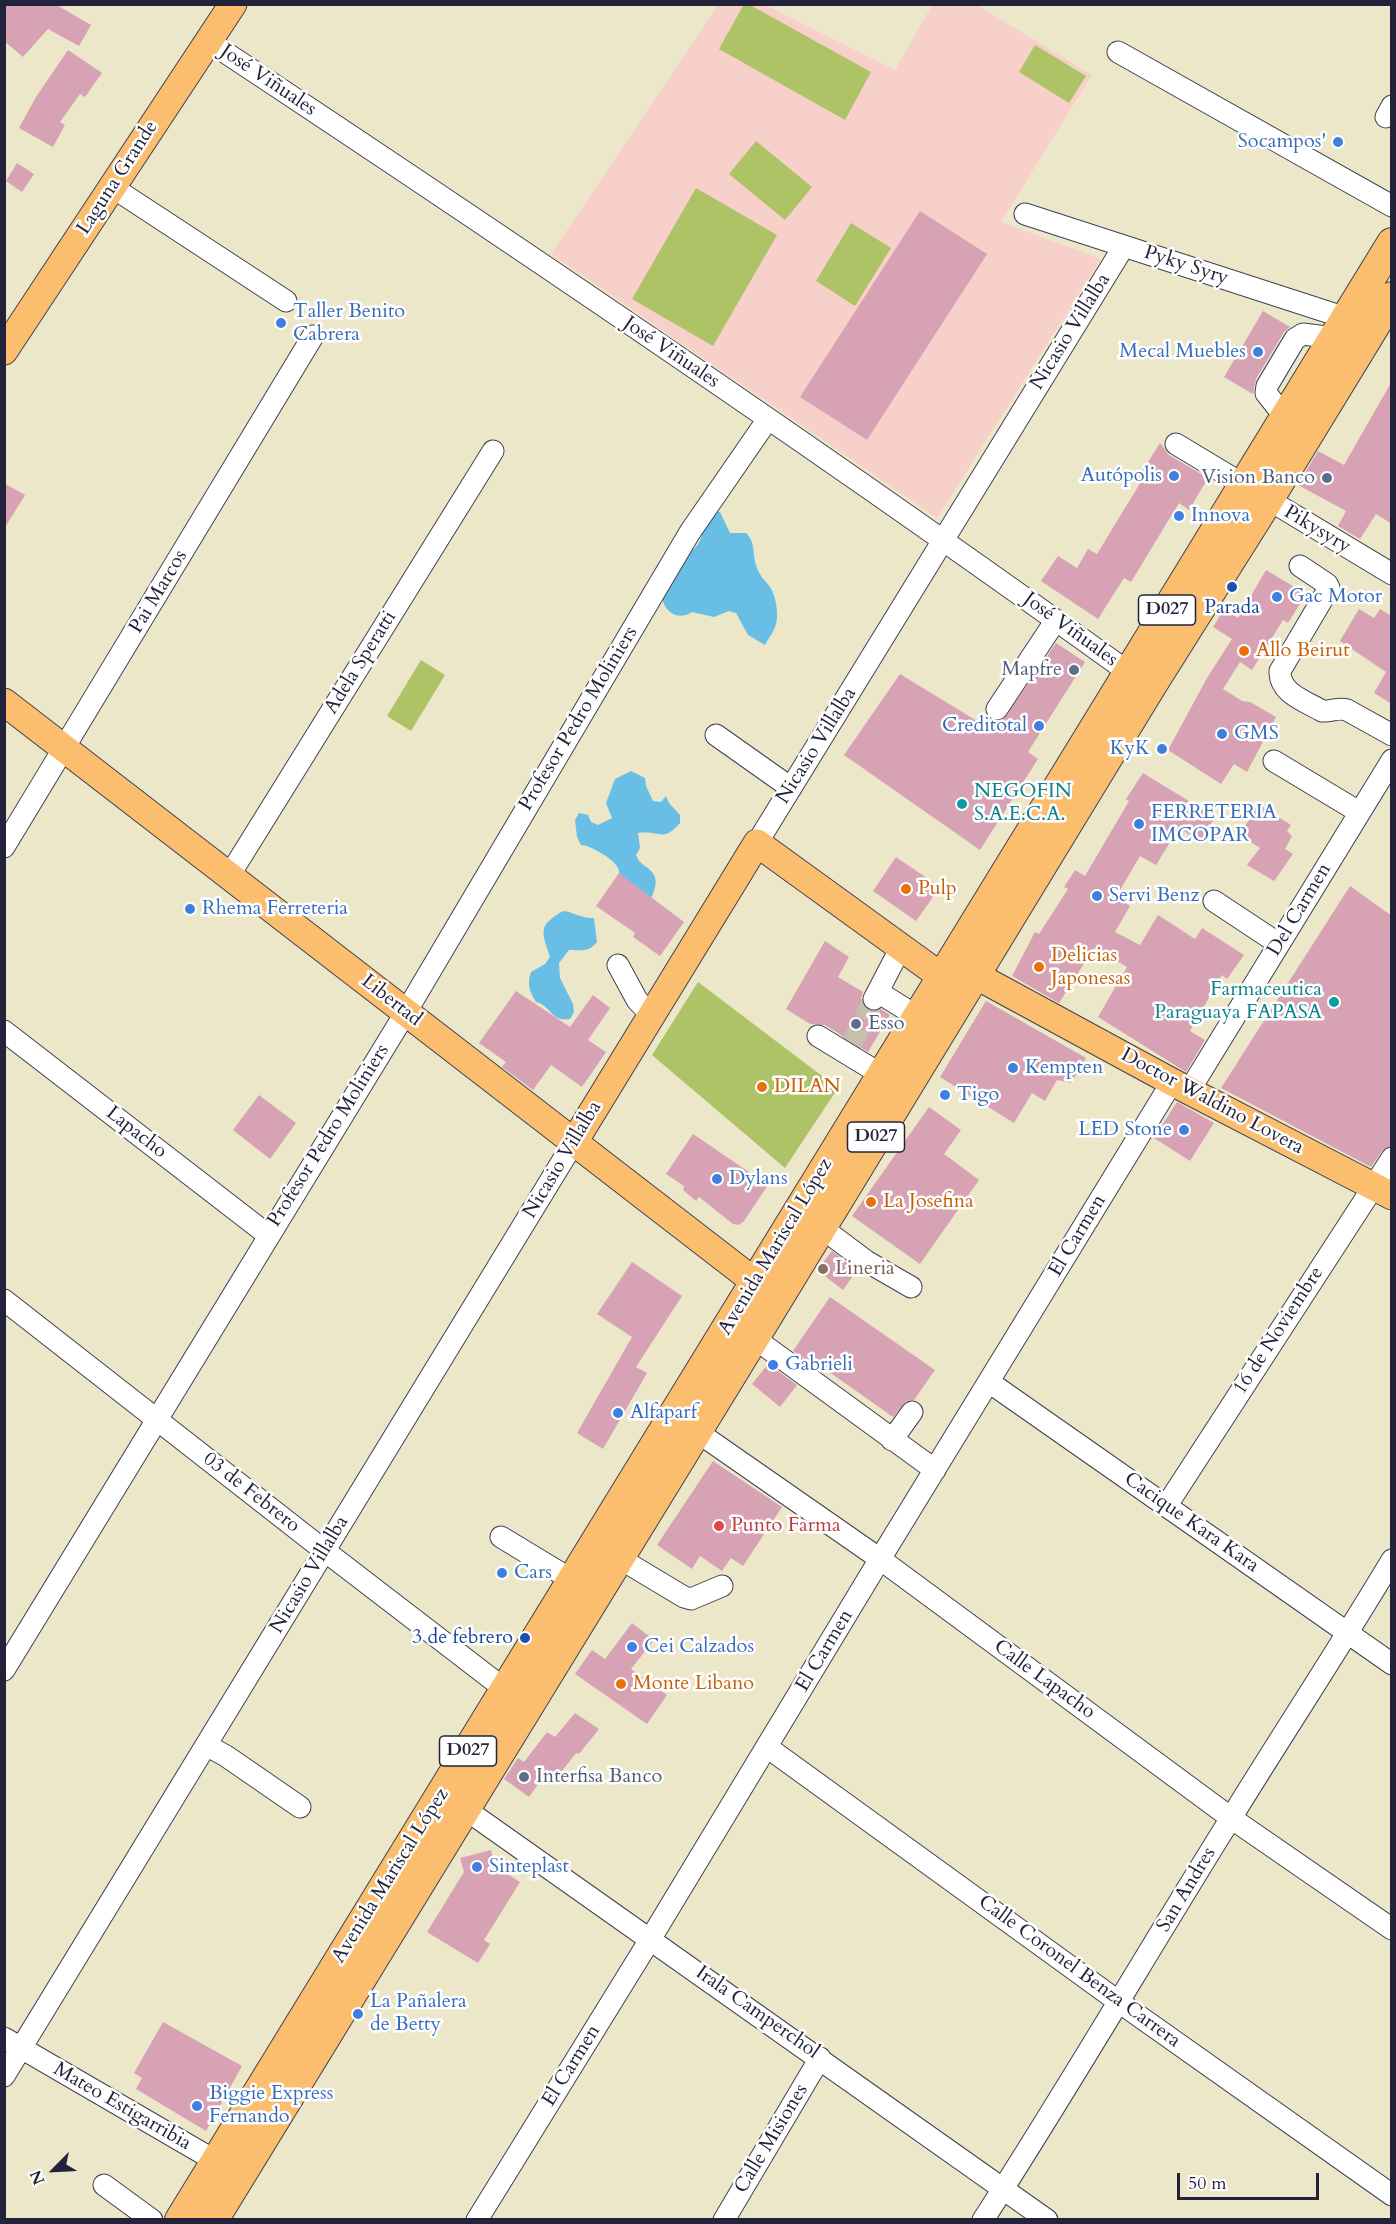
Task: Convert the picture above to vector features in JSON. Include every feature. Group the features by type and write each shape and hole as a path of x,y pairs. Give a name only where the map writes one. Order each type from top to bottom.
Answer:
{"highway":[{"name":"Avenida Mariscal López","path":"180,2220 227,2168 465,1809 572,1580 767,1291 882,1075 918,1017 962,976 1151,686 1256,492 1285,417 1392,243"},
{"name":"Avenida Mariscal López","path":"213,2220 227,2168 517,1698 619,1558 754,1338 767,1291 822,1227 1128,672 1392,297"}],"main road":[{"name":"Laguna Grande","path":"4,351 233,4"},
{"name":"Libertad","path":"4,702 767,1291"},
{"name":"Doctor Waldino Lovera","path":"757,843 901,947 1180,1086 1382,1191"},
{"name":"Nicasio Villalba","path":"574,1142 757,843"}],"street":[{"name":"José Viñuales","path":"208,41 402,169 768,419 944,540 1128,672"},
{"path":"1118,52 1392,206"},
{"path":"112,187 286,301"},
{"name":"Pyky Syry","path":"1025,214 1124,246 1340,328"},
{"name":"Nicasio Villalba","path":"757,843 1124,246"},
{"name":"Pai Marcos","path":"4,847 313,336"},
{"name":"Profesor Pedro Moliniers","path":"4,1670 406,1012 690,532 768,419"},
{"name":"Pikysyry","path":"1176,444 1392,574"},
{"name":"Adela Speratti","path":"229,876 493,451"},
{"path":"1300,566 1327,584 1329,588 1280,671 1280,681 1284,688 1322,711 1328,712 1340,708 1347,710 1392,735"},
{"path":"997,709 1056,620"},
{"path":"716,735 791,788"},
{"name":"Del Carmen","path":"1180,1086 1279,944 1392,759"},
{"path":"1274,761 1359,812"},
{"path":"1214,901 1279,944"},
{"path":"901,947 876,995 918,1017"},
{"path":"618,965 637,1000 651,1016"},
{"name":"Lapacho","path":"4,1031 268,1235"},
{"path":"818,1036 848,1050 882,1075"},
{"name":"El Carmen","path":"477,2220 989,1382 1180,1086"},
{"name":"Nicasio Villalba","path":"4,2076 13,2043 206,1745 574,1142"},
{"name":"16 de Noviembre","path":"1167,1505 1382,1191 1392,1158"},
{"path":"822,1227 866,1261 911,1287"},
{"name":"03 de Febrero","path":"4,1300 517,1698"},
{"path":"754,1338 935,1470"},
{"name":"Cacique Kara Kara","path":"989,1382 1392,1664"},
{"path":"892,1440 912,1412"},
{"name":"Calle Lapacho","path":"696,1431 880,1559 1231,1818 1392,1929"},
{"path":"501,1536 572,1580"},
{"path":"619,1558 691,1599 722,1586"},
{"name":"San Andres","path":"983,2220 1392,1560"},
{"path":"206,1745 226,1756 300,1807"},
{"name":"Calle Coronel Benza Carrera","path":"767,1747 1119,2002 1392,2195"},
{"name":"Irala Camperchol","path":"465,1809 651,1938 1047,2220"},
{"name":"Mateo Estigarribia","path":"13,2043 227,2168"},
{"name":"Calle Misiones","path":"724,2220 820,2058"},
{"path":"104,2185 152,2220"}],"shaded area":[{"path":"718,5 766,5 895,70 932,5 977,5 1092,75 1001,222 1101,259 937,518 551,254"}],"green space":[{"path":"744,4 750,5 871,72 845,120 719,49"},
{"path":"1035,45 1086,76 1069,103 1019,72"},
{"path":"756,141 812,187 785,220 729,174"},
{"path":"696,188 777,235 713,346 632,299"},
{"path":"851,223 891,248 855,306 816,281"},
{"path":"421,660 445,675 411,731 387,716"},
{"name":"DILAN","path":"698,982 838,1088 785,1168 652,1055"}],"water":[{"path":"711,511 720,512 730,533 746,533 749,537 753,545 757,568 774,595 777,620 765,645 748,635 736,613 729,611 714,617 692,612 677,616 670,612 664,604 662,599 671,585 675,561 697,545"},
{"path":"631,771 645,778 653,801 661,802 666,796 680,815 680,823 669,833 638,833 640,848 636,855 641,863 652,872 656,881 654,891 645,908 621,893 616,864 596,850 581,845 577,837 575,820 579,813 588,815 591,822 598,825 612,818 606,803 615,779"},
{"path":"563,911 594,918 597,942 587,949 569,950 559,963 560,978 573,1004 574,1012 570,1019 558,1018 536,1002 529,984 531,972 545,964 550,957 544,935 545,926"}],"building":[{"path":"4,4 55,4 91,25 79,46 48,29 23,57 4,41"},
{"path":"68,50 102,73 85,97 80,94 60,122 65,125 53,147 19,128 36,97"},
{"path":"17,163 34,174 22,192 6,181"},
{"path":"920,211 987,254 867,440 800,397"},
{"name":"Mecal Muebles","path":"1263,311 1290,327 1284,332 1256,379 1253,394 1224,377"},
{"path":"1392,381 1392,524 1376,514 1360,539 1338,526 1346,511 1298,485 1318,451 1344,465"},
{"path":"1160,443 1169,455 1208,478 1189,510 1179,503 1131,582 1124,578 1098,619 1041,581 1058,556 1077,568 1088,549 1097,554 1142,480 1138,478"},
{"path":"4,483 25,495 4,529"},
{"path":"1266,570 1306,594 1288,623 1283,620 1252,670 1240,662 1223,689 1276,717 1247,772 1234,764 1221,784 1168,750 1207,678 1232,639 1213,627 1224,609 1238,618"},
{"path":"1359,609 1374,618 1380,609 1392,616 1392,704 1374,693 1386,672 1340,641"},
{"name":"NEGOFIN S.A.E.C.A.","path":"1056,643 1085,662 1028,752 1038,759 980,850 844,755 900,674 995,732"},
{"path":"1143,773 1215,817 1201,842 1179,828 1156,865 1140,856 1116,897 1130,906 1115,932 1140,945 1158,915 1195,939 1202,928 1244,955 1227,979 1222,975 1190,1031 1205,1040 1186,1072 1098,1017 1127,967 1094,948 1059,1003 1012,976 1035,932 1039,934 1068,889 1064,887 1075,870 1085,876 1129,801 1126,799"},
{"path":"1258,804 1291,825 1287,831 1292,836 1285,849 1293,854 1274,881 1247,865 1260,848 1240,835"},
{"name":"Pulp","path":"896,857 940,887 916,921 873,891"},
{"path":"619,873 684,922 660,956 633,937 635,933 596,906"},
{"name":"Farmaceutica Paraguaya FAPASA","path":"1350,886 1392,916 1392,1145 1382,1151 1371,1167 1221,1088"},
{"path":"825,941 849,957 838,977 863,992 861,999 864,1006 874,1012 881,1009 890,1015 868,1052 825,1025 810,1024 786,1009"},
{"path":"516,991 570,1027 593,995 610,1008 588,1040 606,1052 582,1087 551,1065 533,1090 502,1067 506,1062 479,1043"},
{"name":"Kempten","path":"986,1001 1086,1058 1071,1083 1057,1080 1045,1101 1032,1093 1014,1123 940,1077"},
{"path":"259,1095 296,1123 270,1159 233,1130"},
{"name":"LED Stone","path":"1177,1102 1214,1123 1190,1161 1154,1138"},
{"path":"929,1107 961,1130 944,1154 979,1180 920,1264 852,1216"},
{"name":"Dylans","path":"693,1134 768,1185 739,1225 733,1224 699,1197 696,1201 683,1190 684,1186 666,1174"},
{"path":"832,1251 857,1270 843,1290 817,1270"},
{"path":"632,1262 682,1296 636,1367 647,1373 603,1449 577,1433 632,1337 597,1314"},
{"path":"830,1297 935,1370 914,1400 906,1401 893,1417 815,1362 813,1365 793,1351"},
{"path":"768,1364 797,1385 780,1407 752,1384"},
{"name":"Punto Farma","path":"713,1461 782,1507 743,1566 731,1558 722,1571 700,1556 692,1569 657,1545"},
{"name":"Monte Libano","path":"632,1623 654,1640 631,1669 667,1695 647,1724 575,1674 592,1650 605,1659"},
{"path":"575,1713 599,1729 555,1780 546,1773 529,1797 504,1779 518,1758 524,1762 547,1732 555,1737"},
{"path":"491,1850 495,1866 520,1882 484,1940 490,1944 478,1963 427,1932 464,1872 460,1858"},
{"path":"163,2022 242,2066 206,2131 136,2089 142,2078 134,2073"}],"tunnel":[{"path":"850,1047 874,999"}],"place":[{"name":"Socampos'","path":"1338,142"},
{"name":"Taller Benito Cabrera","path":"281,323"},
{"name":"Mecal Muebles","path":"1258,352"},
{"name":"Autópolis","path":"1174,476"},
{"name":"Vision Banco","path":"1327,478"},
{"name":"Innova","path":"1179,516"},
{"name":"Parada","path":"1232,587"},
{"name":"Gac Motor","path":"1277,597"},
{"name":"Allo Beirut","path":"1244,651"},
{"name":"Mapfre","path":"1074,670"},
{"name":"Creditotal","path":"1039,726"},
{"name":"GMS","path":"1222,734"},
{"name":"KyK","path":"1162,749"},
{"name":"NEGOFIN S.A.E.C.A.","path":"962,804"},
{"name":"FERRETERIA IMCOPAR","path":"1139,824"},
{"name":"Pulp","path":"906,889"},
{"name":"Servi Benz","path":"1097,896"},
{"name":"Rhema Ferreteria","path":"190,909"},
{"name":"Delicias Japonesas","path":"1039,967"},
{"name":"Farmaceutica Paraguaya FAPASA","path":"1334,1002"},
{"name":"Esso","path":"856,1024"},
{"name":"Kempten","path":"1013,1068"},
{"name":"DILAN","path":"762,1087"},
{"name":"Tigo","path":"945,1095"},
{"name":"LED Stone","path":"1184,1130"},
{"name":"Dylans","path":"717,1179"},
{"name":"La Josefina","path":"871,1202"},
{"name":"Lineria","path":"823,1269"},
{"name":"Gabrieli","path":"773,1365"},
{"name":"Alfaparf","path":"618,1413"},
{"name":"Punto Farma","path":"719,1526"},
{"name":"Cars","path":"502,1573"},
{"name":"3 de febrero","path":"525,1638"},
{"name":"Cei Calzados","path":"632,1647"},
{"name":"Monte Libano","path":"621,1684"},
{"name":"Interfisa Banco","path":"524,1777"},
{"name":"Sinteplast","path":"477,1867"},
{"name":"La Pañalera de Betty","path":"358,2014"},
{"name":"Biggie Express Fernando","path":"197,2106"}]}
